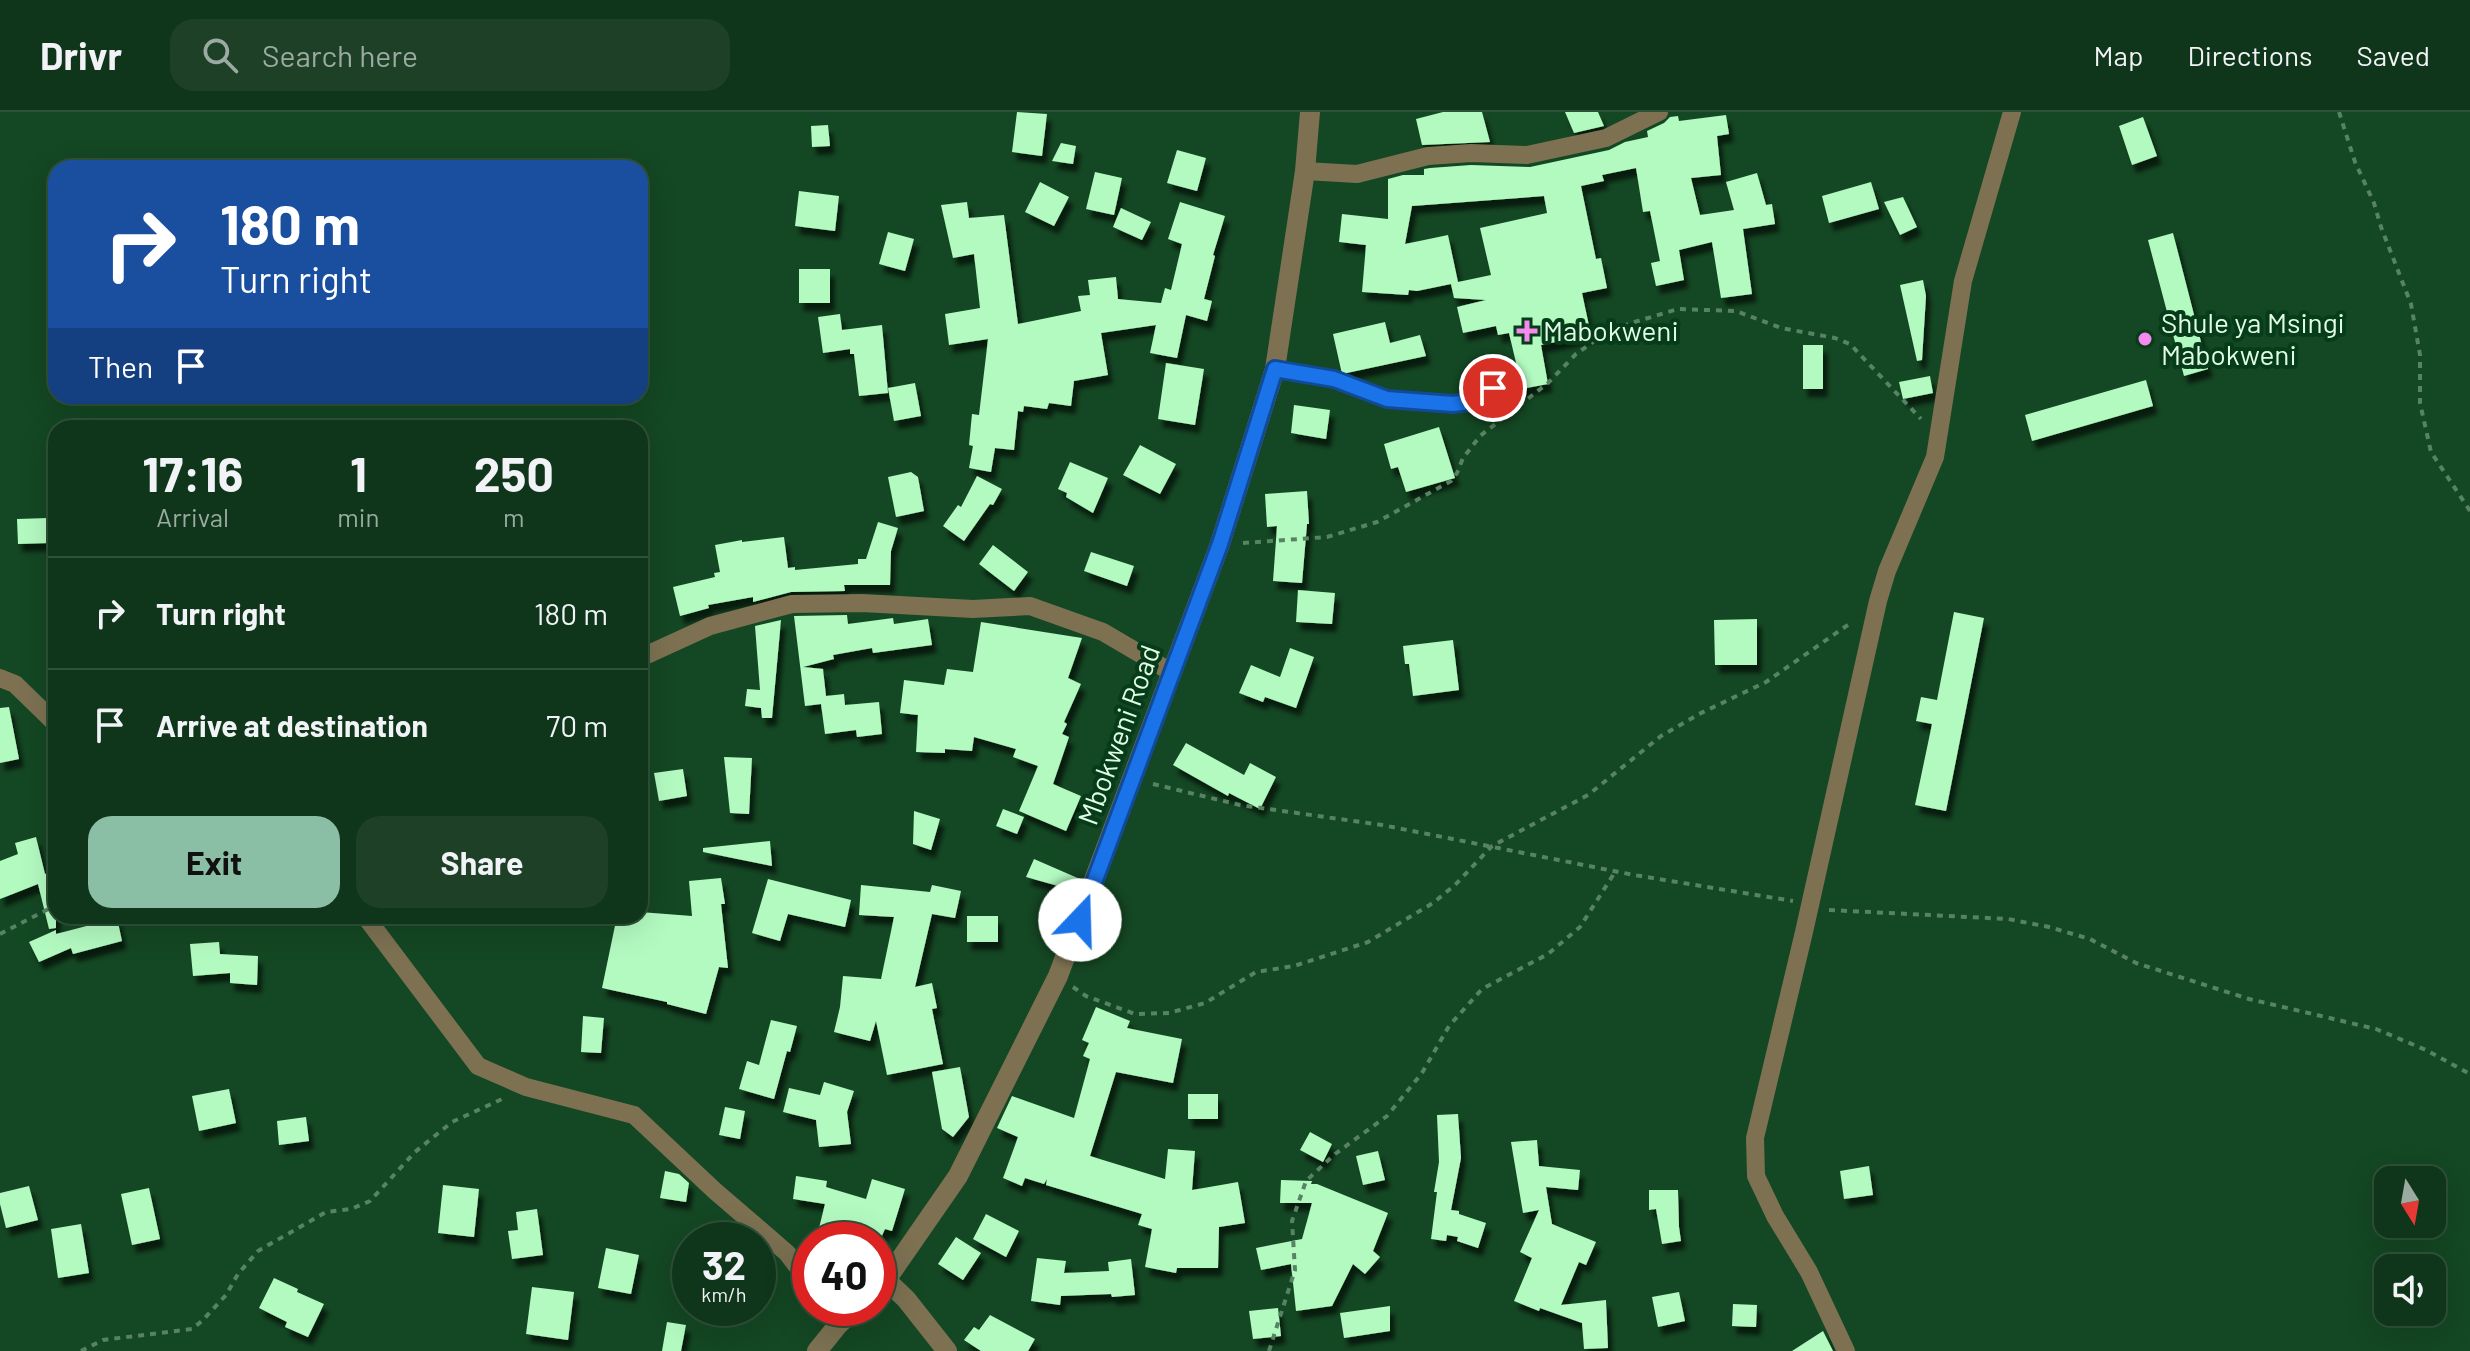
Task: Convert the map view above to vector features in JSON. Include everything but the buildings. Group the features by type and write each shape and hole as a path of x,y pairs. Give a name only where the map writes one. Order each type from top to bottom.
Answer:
{"street":[{"name":"Mbokweni Road","path":"896,1264 958,1176 1058,976 1220,544 1275,369 1305,171 1310,112"},
{"path":"1305,171 1357,174 1428,156 1471,153 1527,155 1606,138 1659,112"},
{"path":"1846,1351 1809,1272 1775,1216 1756,1176 1755,1138 1878,601 1887,571 1935,457 1963,281 2012,112"},
{"path":"648,654 710,626 792,604 862,603 973,609 1030,606 1103,632 1171,672"},
{"path":"0,678 15,684 48,716"},
{"path":"371,924 478,1066 526,1087 634,1115 792,1260"},
{"path":"896,1293 906,1299 947,1351"},
{"path":"817,1351 828,1326"}],"lane":[{"path":"1275,369 1334,379 1387,399 1453,404 1476,401 1493,388 1503,364"}],"path":[{"path":"2339,112 2355,162 2374,203 2411,304 2420,355 2420,403 2431,452 2470,511"},
{"path":"1220,544 1327,537 1377,522 1451,481 1480,436 1548,383 1576,354 1603,335 1678,309 1736,311 1781,328 1835,338 1850,344 1938,436"},
{"path":"1058,976 1086,996 1135,1014 1169,1013 1205,1003 1256,972 1294,966 1368,942 1433,903 1492,846 1588,795 1661,736 1766,682 1833,637 1878,601"},
{"path":"1134,779 1240,805 1382,825 1615,871 1810,903 1835,912 2008,919 2049,927 2090,939 2136,963 2249,999 2376,1029 2426,1050 2470,1074"},
{"path":"1269,1351 1295,1270 1292,1221 1306,1181 1335,1154 1387,1116 1422,1073 1449,1026 1482,989 1548,954 1580,927 1615,871"},
{"path":"0,934 48,909"},
{"path":"81,1351 103,1340 192,1329 226,1295 238,1274 258,1251 326,1212 351,1209 370,1201 415,1152 452,1122 526,1087"}],"place":[{"name":"Mabokweni","path":"1527,331"},
{"name":"Shule ya Msingi Mabokweni","path":"2145,339"}],"route":[{"path":"1080,920 1220,544 1275,369 1334,379 1387,399 1453,404 1476,401 1493,388"}]}
